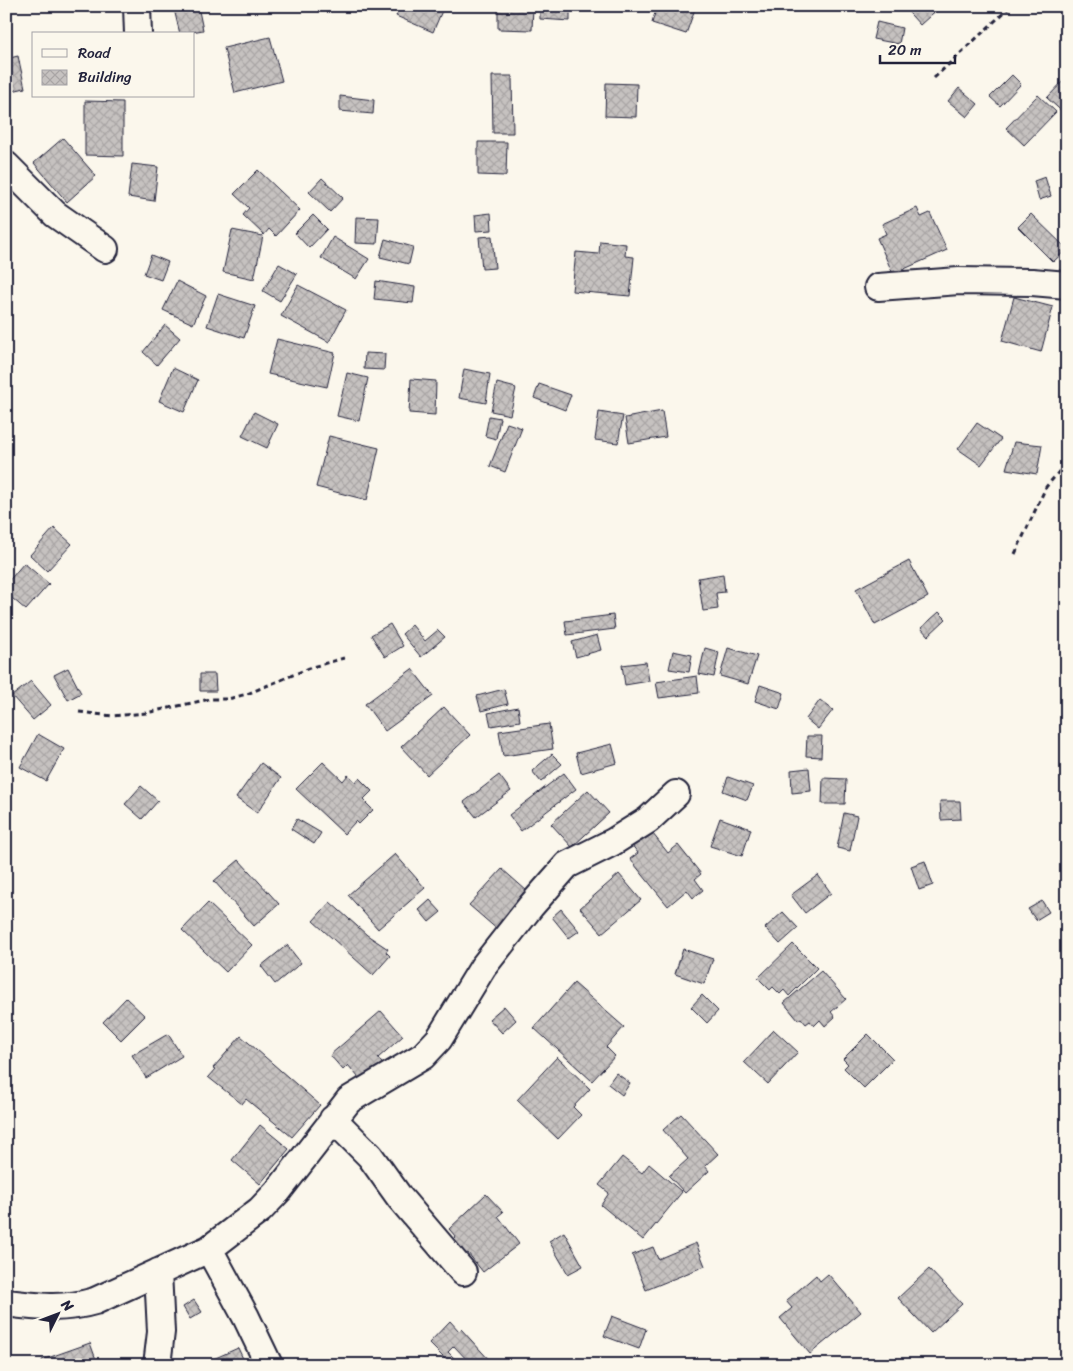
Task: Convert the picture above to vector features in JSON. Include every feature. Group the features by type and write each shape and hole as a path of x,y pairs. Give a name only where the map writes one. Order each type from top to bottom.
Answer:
{"street":[{"path":"138,6 138,32"},
{"path":"6,165 56,214 105,249"},
{"path":"878,287 959,281 1067,285"},
{"path":"6,1303 44,1308 79,1306 113,1293 209,1249 260,1210 279,1190 349,1100 423,1056 440,1039 482,967 567,865 612,842 648,820 676,794"},
{"path":"333,1119 370,1156 400,1198 463,1272"},
{"path":"209,1249 269,1365"},
{"path":"157,1365 161,1332 158,1272"}],"path":[{"path":"934,78 1010,6"},
{"path":"1015,554 1046,487 1067,462"},
{"path":"79,712 112,716 146,713 210,700 228,699 247,694 312,667 344,658"}],"building":[{"path":"198,6 203,30 180,32 174,9"},
{"path":"401,6 444,6 433,32 396,16"},
{"path":"498,6 533,6 532,30 498,29"},
{"path":"540,6 570,7 570,21 540,19"},
{"path":"657,6 696,6 686,34 652,23"},
{"path":"903,6 941,6 920,25"},
{"path":"877,22 902,28 899,44 873,39"},
{"path":"270,37 282,81 235,93 224,48"},
{"path":"18,56 25,88 8,92 6,59"},
{"path":"1012,75 1021,84 1000,106 990,97"},
{"path":"492,76 512,76 513,133 493,133"},
{"path":"1067,77 1067,116 1047,98"},
{"path":"606,83 637,84 636,117 605,116"},
{"path":"959,88 978,104 967,117 948,101"},
{"path":"1038,95 1056,112 1024,145 1006,128"},
{"path":"340,96 374,100 373,114 340,111"},
{"path":"85,101 123,102 123,156 85,155"},
{"path":"63,138 96,176 67,202 34,163"},
{"path":"478,142 507,142 506,176 478,175"},
{"path":"132,164 158,167 154,201 128,197"},
{"path":"258,170 300,210 276,236 269,229 264,235 243,215 249,208 234,194"},
{"path":"1045,177 1051,196 1039,200 1034,181"},
{"path":"322,178 343,198 330,212 309,192"},
{"path":"917,208 921,217 930,213 947,250 893,274 877,238 886,234 882,224"},
{"path":"491,213 492,230 476,231 475,215"},
{"path":"1031,214 1067,249 1053,262 1018,227"},
{"path":"313,215 327,229 309,248 295,233"},
{"path":"356,217 379,218 377,244 355,243"},
{"path":"232,230 263,236 254,279 223,272"},
{"path":"492,236 495,268 482,269 479,237"},
{"path":"333,237 369,259 356,279 321,258"},
{"path":"385,239 413,247 409,264 380,257"},
{"path":"600,241 626,244 625,256 634,257 630,296 572,291 576,252 599,254"},
{"path":"151,255 168,262 161,280 144,274"},
{"path":"279,264 297,274 280,301 263,291"},
{"path":"177,281 206,296 193,324 163,310"},
{"path":"376,281 415,287 413,303 374,299"},
{"path":"298,285 346,310 329,342 281,316"},
{"path":"218,294 255,306 244,338 207,326"},
{"path":"1014,297 1053,307 1041,352 1002,341"},
{"path":"165,325 180,338 157,365 143,352"},
{"path":"277,339 335,353 327,387 268,374"},
{"path":"365,353 385,354 384,370 364,369"},
{"path":"173,368 198,380 184,412 159,401"},
{"path":"464,369 490,374 486,403 459,398"},
{"path":"347,373 368,378 359,421 337,416"},
{"path":"411,379 436,381 435,415 409,413"},
{"path":"497,383 516,388 510,415 491,411"},
{"path":"539,384 571,395 565,410 534,398"},
{"path":"662,411 666,437 629,443 625,418"},
{"path":"254,412 278,424 267,448 242,436"},
{"path":"599,412 623,416 618,443 595,440"},
{"path":"489,416 500,418 496,439 485,436"},
{"path":"507,423 522,428 505,472 490,466"},
{"path":"977,423 1001,439 981,465 958,449"},
{"path":"329,436 379,448 367,500 316,487"},
{"path":"1014,442 1042,445 1037,474 1006,469"},
{"path":"54,528 72,544 47,571 30,555"},
{"path":"909,561 928,597 875,625 856,589"},
{"path":"24,563 49,584 26,610 6,593 6,584"},
{"path":"723,574 725,592 716,593 718,609 703,611 698,578"},
{"path":"939,612 946,619 928,636 921,628"},
{"path":"613,615 615,629 567,635 565,621"},
{"path":"390,624 403,646 385,657 371,635"},
{"path":"412,625 425,641 438,630 445,637 421,657 402,634"},
{"path":"597,635 601,650 576,657 572,642"},
{"path":"705,648 719,652 714,677 699,674"},
{"path":"728,648 757,656 748,684 720,676"},
{"path":"673,651 692,655 689,672 669,669"},
{"path":"646,662 649,681 625,685 622,665"},
{"path":"68,668 81,693 68,700 54,675"},
{"path":"412,669 433,696 385,731 365,704"},
{"path":"200,674 215,674 216,691 200,691"},
{"path":"697,676 699,693 659,698 656,682"},
{"path":"31,681 51,705 33,720 12,696"},
{"path":"760,685 784,693 779,709 755,701"},
{"path":"504,689 508,704 481,711 477,696"},
{"path":"820,700 833,710 818,729 806,719"},
{"path":"444,707 470,735 427,775 401,747"},
{"path":"518,707 520,721 491,726 488,713"},
{"path":"549,724 553,749 503,756 499,731"},
{"path":"38,734 64,749 46,781 20,767"},
{"path":"807,736 822,736 821,757 806,756"},
{"path":"612,744 617,763 581,773 576,753"},
{"path":"552,754 562,764 541,782 532,771"},
{"path":"323,762 343,781 348,775 356,782 359,778 372,791 363,800 373,810 359,824 356,821 344,834 296,789"},
{"path":"261,763 281,778 257,813 236,798"},
{"path":"809,768 811,791 792,793 791,770"},
{"path":"564,773 576,789 521,831 509,815"},
{"path":"499,775 511,791 476,817 464,802"},
{"path":"728,777 753,786 747,800 723,791"},
{"path":"823,778 846,779 845,804 822,804"},
{"path":"141,786 158,801 142,819 125,804"},
{"path":"588,790 609,813 572,847 551,824"},
{"path":"940,801 960,801 961,819 941,820"},
{"path":"844,813 857,816 850,851 837,848"},
{"path":"720,818 751,829 742,856 710,846"},
{"path":"297,819 321,833 314,844 291,829"},
{"path":"649,829 668,853 678,845 701,874 695,879 703,890 693,898 687,890 668,906 630,859 638,853 631,844"},
{"path":"395,854 425,888 378,929 348,895"},
{"path":"239,860 279,904 254,926 214,881"},
{"path":"925,861 933,885 919,890 911,866"},
{"path":"502,869 527,891 509,910 514,914 499,931 469,905"},
{"path":"619,874 641,900 602,933 580,908"},
{"path":"818,875 831,893 805,913 791,895"},
{"path":"430,900 441,912 429,922 419,910"},
{"path":"1042,901 1049,912 1036,920 1028,909"},
{"path":"330,902 367,935 388,949 386,952 390,956 373,975 313,921"},
{"path":"208,903 252,945 226,972 182,930"},
{"path":"561,909 579,931 569,938 552,917"},
{"path":"783,912 798,928 780,944 765,928"},
{"path":"793,944 817,968 789,996 784,990 780,994 773,987 770,990 758,978"},
{"path":"287,945 301,963 275,984 261,966"},
{"path":"683,949 713,959 704,984 675,974"},
{"path":"821,971 846,999 831,1012 835,1017 825,1026 820,1020 814,1026 810,1021 806,1024 801,1018 798,1020 784,1003"},
{"path":"574,983 624,1027 606,1047 615,1056 592,1081 534,1028"},
{"path":"702,995 718,1011 707,1023 691,1007"},
{"path":"126,998 145,1016 121,1040 103,1022"},
{"path":"504,1006 516,1020 502,1033 489,1019"},
{"path":"381,1011 403,1036 378,1058 384,1066 364,1084 348,1065 343,1070 330,1055"},
{"path":"774,1030 798,1052 768,1084 744,1062"},
{"path":"168,1034 182,1056 146,1078 132,1055"},
{"path":"868,1034 893,1059 864,1088 844,1068 848,1064 843,1059"},
{"path":"241,1036 320,1105 292,1137 246,1099 242,1104 208,1077 215,1069 213,1068"},
{"path":"557,1057 590,1089 573,1107 581,1115 558,1139 517,1100"},
{"path":"616,1073 630,1083 622,1095 608,1084"},
{"path":"681,1114 718,1154 705,1166 709,1171 685,1193 669,1176 688,1159 663,1130"},
{"path":"260,1125 289,1149 260,1184 232,1160"},
{"path":"622,1157 642,1173 649,1164 682,1192 643,1240 601,1205 609,1193 599,1185"},
{"path":"486,1194 503,1212 498,1216 519,1244 483,1272 468,1253 464,1256 451,1242 456,1237 449,1229"},
{"path":"564,1232 583,1266 568,1274 549,1241"},
{"path":"696,1243 705,1266 646,1290 632,1255 653,1247 658,1259"},
{"path":"929,1269 962,1304 931,1333 898,1298"},
{"path":"828,1274 861,1312 810,1354 780,1318 792,1308 786,1301 816,1275 820,1281"},
{"path":"194,1300 202,1312 190,1319 183,1307"},
{"path":"612,1316 646,1329 639,1349 604,1336"},
{"path":"450,1321 459,1331 461,1329 492,1363 491,1365 467,1365 469,1362 454,1346 448,1352 456,1360 451,1365 429,1343"},
{"path":"90,1343 98,1365 43,1365 42,1360"},
{"path":"238,1348 246,1365 200,1365"}]}
